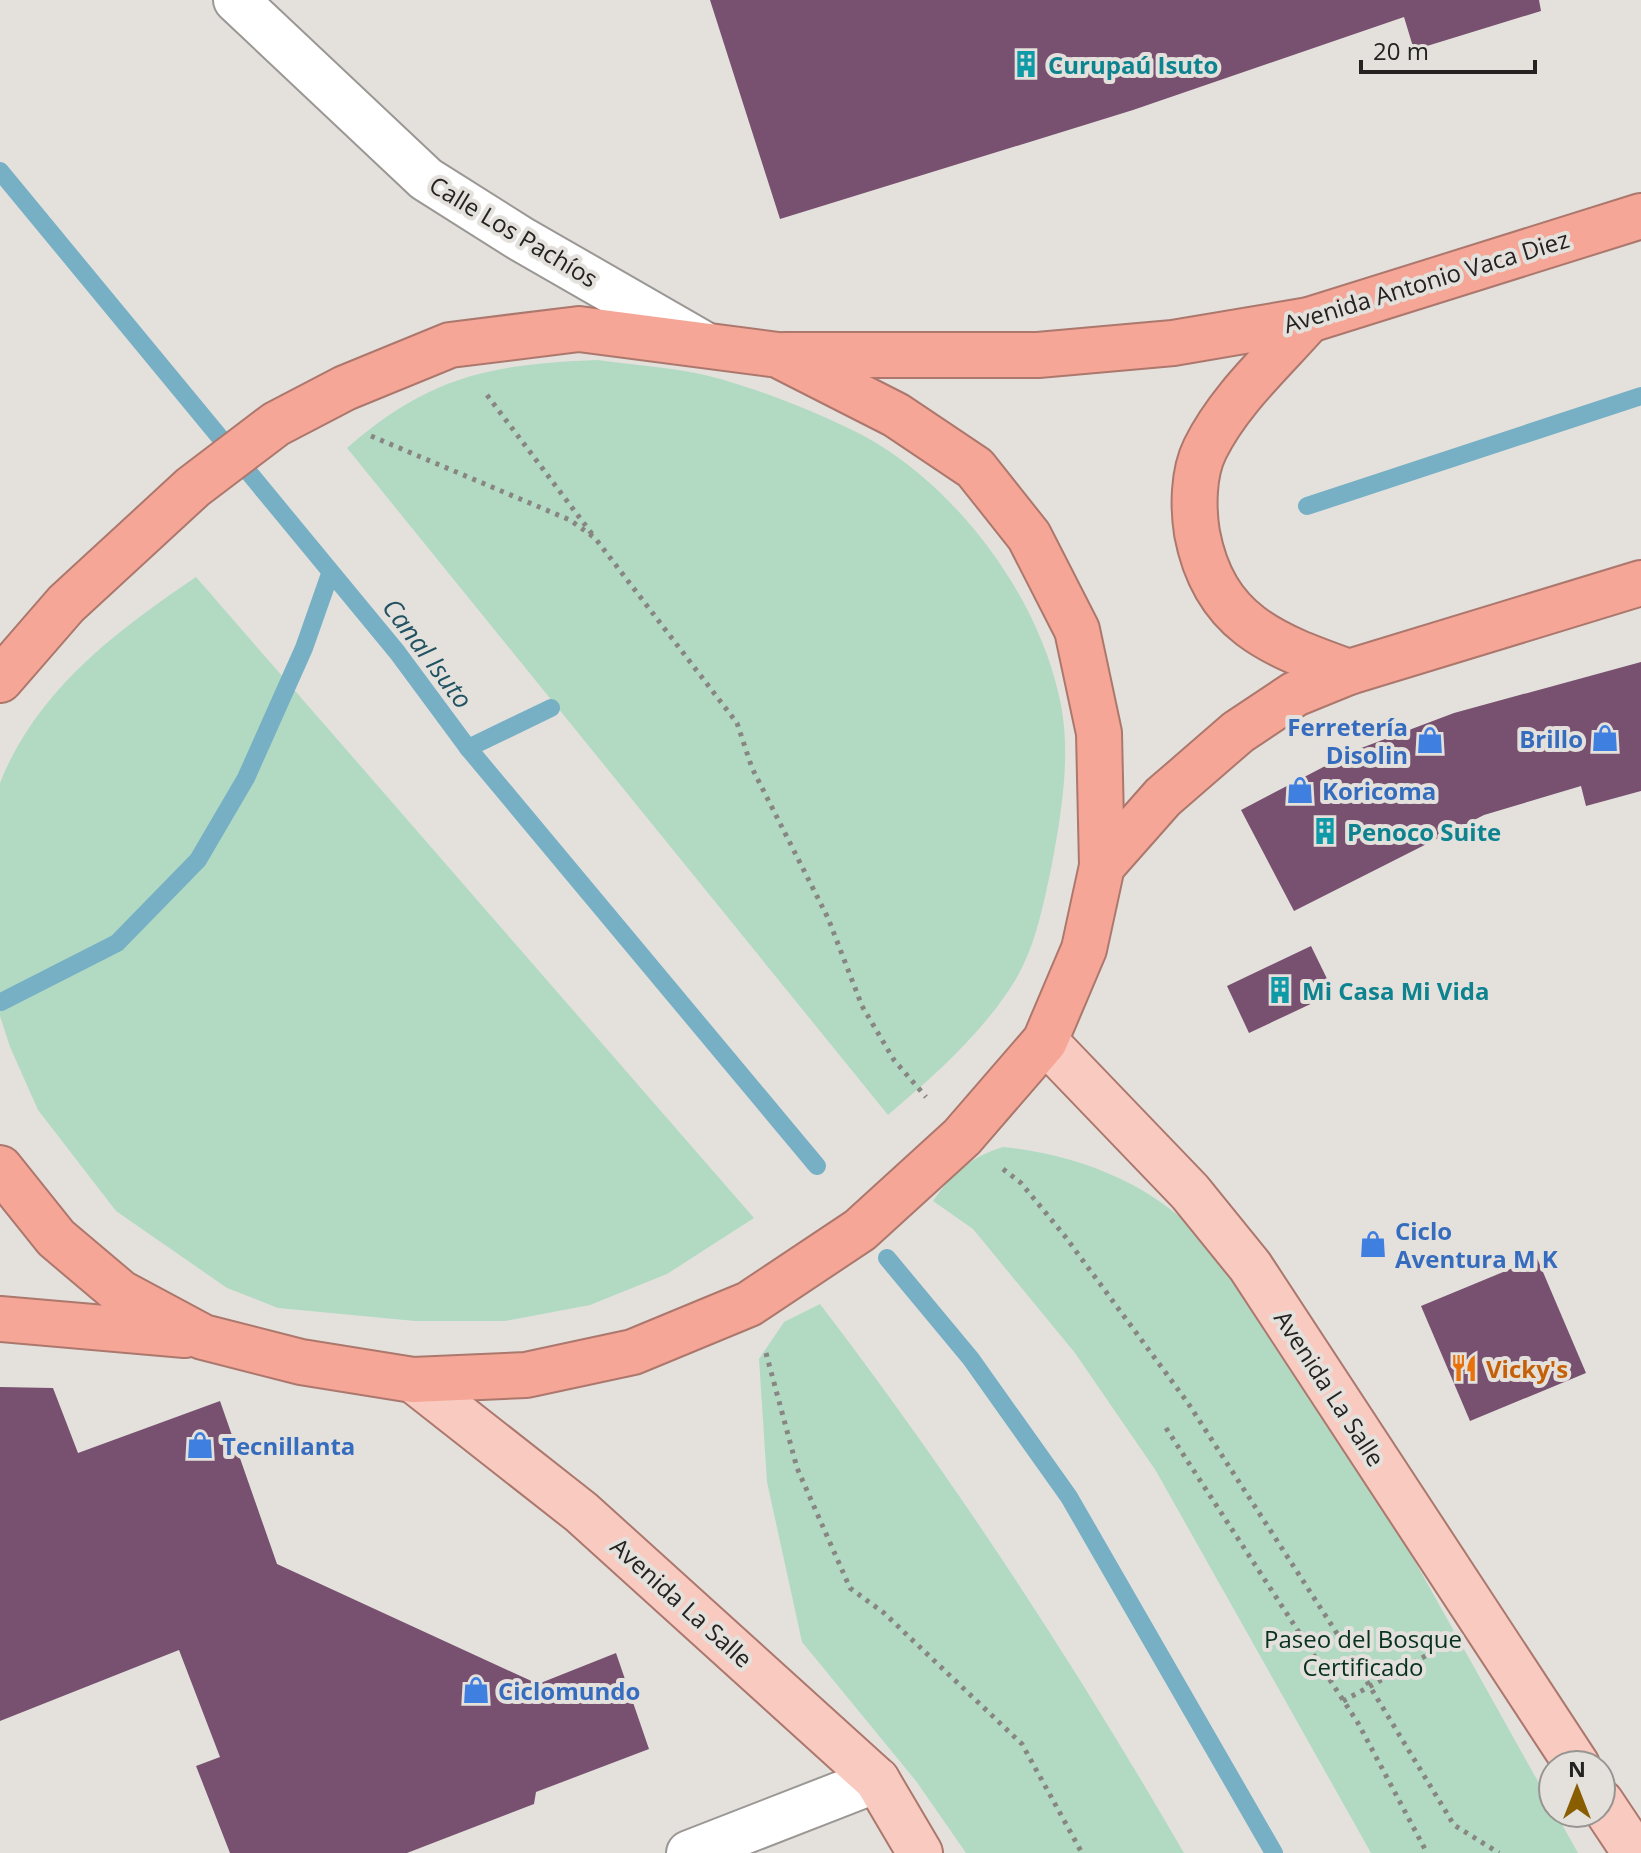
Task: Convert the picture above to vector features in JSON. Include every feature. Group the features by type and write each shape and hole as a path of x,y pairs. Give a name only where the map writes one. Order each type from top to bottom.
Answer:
{"highway":[{"name":"Avenida Antonio Vaca Diez","path":"778,355 1038,355 1173,343 1309,320 1641,216"},
{"path":"1309,320 1233,405 1204,451 1193,508 1204,568 1230,610 1280,647 1349,672"},
{"path":"0,680 66,604 193,487 276,424 345,388 450,345 579,329 778,355 896,415 975,468 1029,536 1077,630 1099,733 1102,866 1084,949 1045,1041 962,1137 860,1230 749,1304 633,1352 526,1375 413,1380 301,1362 203,1337 0,1319"},
{"path":"1102,866 1163,797 1238,732 1295,694 1349,672 1641,583"},
{"path":"0,1168 56,1238 121,1293 203,1337"}],"main road":[{"name":"Avenida La Salle","path":"1045,1041 1190,1192 1250,1266 1567,1749"},
{"name":"Avenida La Salle","path":"413,1380 581,1512 877,1780 920,1853"},
{"path":"1617,1826 1635,1853"}],"street":[{"name":"Calle Los Pachíos","path":"236,0 426,179 521,239 702,343"},
{"path":"689,1853 877,1780"}],"path":[{"path":"450,345 737,723 752,768 828,918 862,1006 894,1060 962,1137 1021,1183 1073,1247 1188,1403 1454,1825 1499,1853"},
{"path":"345,388 354,429 570,520 595,538"},
{"path":"749,1304 797,1468 850,1588 907,1634 1022,1744 1082,1853"},
{"path":"1166,1428 1343,1701 1427,1853"},
{"path":"1343,1701 1486,1626"}],"green space":[{"path":"598,360 717,378 776,397 848,428 885,448 920,474 953,505 982,540 1030,616 1047,656 1063,717 1065,759 1052,864 1034,938 1016,979 989,1017 941,1068 888,1115 347,448 406,404 463,378 525,365"},
{"path":"196,577 754,1218 667,1274 590,1305 505,1321 415,1321 278,1308 227,1288 116,1211 38,1110 0,1016 0,783 15,750 57,692 108,642"},
{"name":"Paseo del Bosque Certificado","path":"1003,1147 1087,1165 1140,1189 1186,1223 1206,1243 1393,1522 1537,1780 1537,1829 1565,1829 1578,1853 1371,1853 1156,1471 1075,1353 973,1229 933,1201 963,1168"},
{"path":"820,1304 918,1437 1011,1573 1100,1712 1184,1853 966,1853 916,1781 802,1642 767,1482 759,1359 784,1322"}],"building":[{"path":"710,0 1539,0 1541,11 1414,50 1404,17 1133,110 780,219"},
{"path":"1641,662 1641,791 1586,806 1581,786 1484,815 1294,911 1241,810 1356,750 1454,713"},
{"name":"Mi Casa Mi Vida","path":"1311,946 1334,993 1249,1033 1227,986"},
{"path":"1537,1258 1586,1373 1470,1421 1421,1306"},
{"path":"0,1387 53,1388 78,1453 220,1401 277,1564 538,1684 616,1653 649,1749 536,1792 534,1804 407,1853 230,1853 196,1766 220,1757 179,1650 0,1721"}],"waterway":[{"name":"Canal Isuto","path":"0,171 397,652 468,748 817,1166"},
{"path":"1307,506 1641,396"},
{"path":"1,1002 117,943 198,860 246,778 304,648 330,574"},
{"path":"468,748 551,708"},
{"path":"887,1258 971,1359 1069,1497 1274,1853"}],"place":[{"name":"Curupaú Isuto","path":"1026,64"},
{"name":"Brillo","path":"1605,738"},
{"name":"Ferretería Disolin","path":"1430,740"},
{"name":"Koricoma","path":"1300,790"},
{"name":"Penoco Suite","path":"1325,831"},
{"name":"Mi Casa Mi Vida","path":"1280,990"},
{"name":"Ciclo Aventura M K","path":"1373,1244"},
{"name":"Vicky's","path":"1464,1368"},
{"name":"Tecnillanta","path":"200,1445"},
{"name":"Ciclomundo","path":"476,1690"}]}
